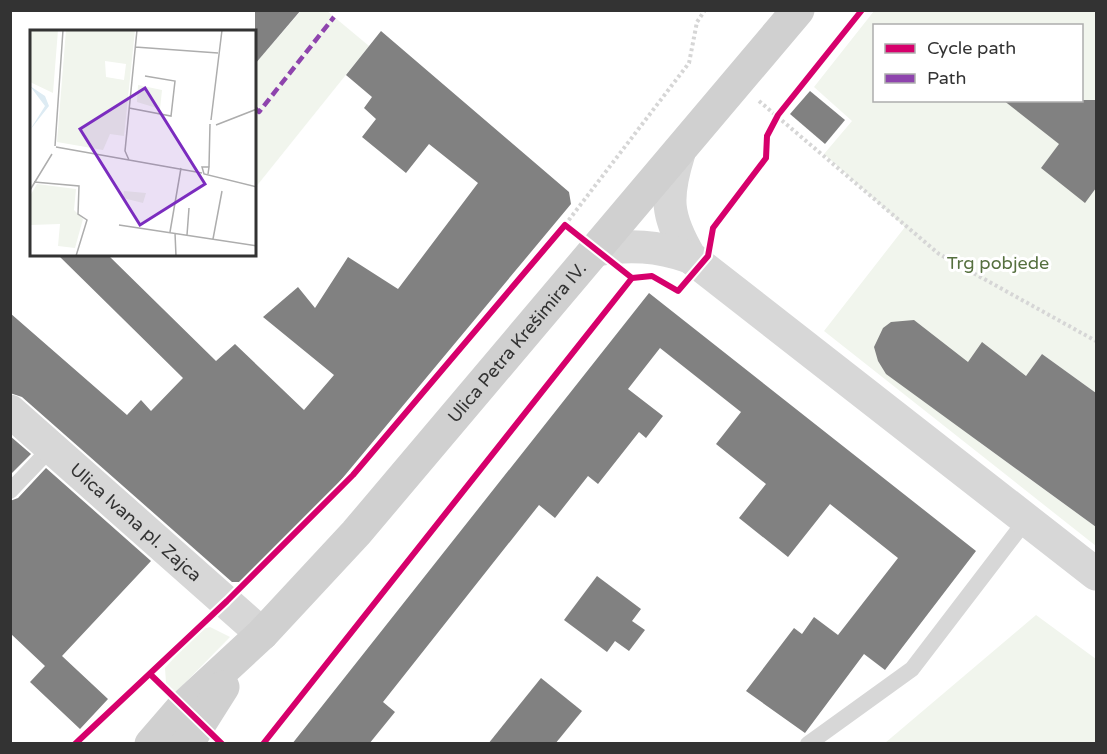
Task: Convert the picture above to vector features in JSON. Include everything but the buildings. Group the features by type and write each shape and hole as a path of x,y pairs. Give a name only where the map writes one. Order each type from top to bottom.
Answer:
{"main road":[{"name":"Ulica Petra Krešimira IV.","path":"151,744 183,707 259,637 418,463 798,10"},
{"name":"Ulica Petra Krešimira IV.","path":"187,744 259,637"}],"street":[{"path":"679,153 669,184 670,216 690,257"},
{"path":"596,250 624,245 644,246 666,249 690,257 1096,574"},
{"name":"Ulica Ivana pl. Zajca","path":"10,411 259,637"}],"lane":[{"path":"10,491 51,448"},
{"path":"808,744 912,669 1026,520"}],"path":[{"path":"557,234 689,63 697,21 705,10"},
{"path":"737,83 939,254 1096,341"},
{"path":"776,118 785,106"},
{"path":"565,225 596,250"}],"green space":[{"path":"301,11 327,11 369,46 256,187 256,63"},
{"name":"Trg pobjede","path":"874,11 1096,11 1096,393 1042,354 979,442 1096,527 1096,546 824,331 905,227 824,154 852,121 814,87"},
{"path":"1036,615 1096,659 1096,743 885,743"},
{"path":"210,627 230,637 176,692 166,683 165,668 199,630"}],"marked path":[{"path":"256,109 259,112 334,17"}],"cycle path":[{"path":"263,744 632,278 652,276 678,291 708,256 713,228 766,158 767,136 778,115 862,10"},
{"path":"75,744 227,601 353,475 565,225 632,278"},
{"path":"150,674 222,744"}]}
